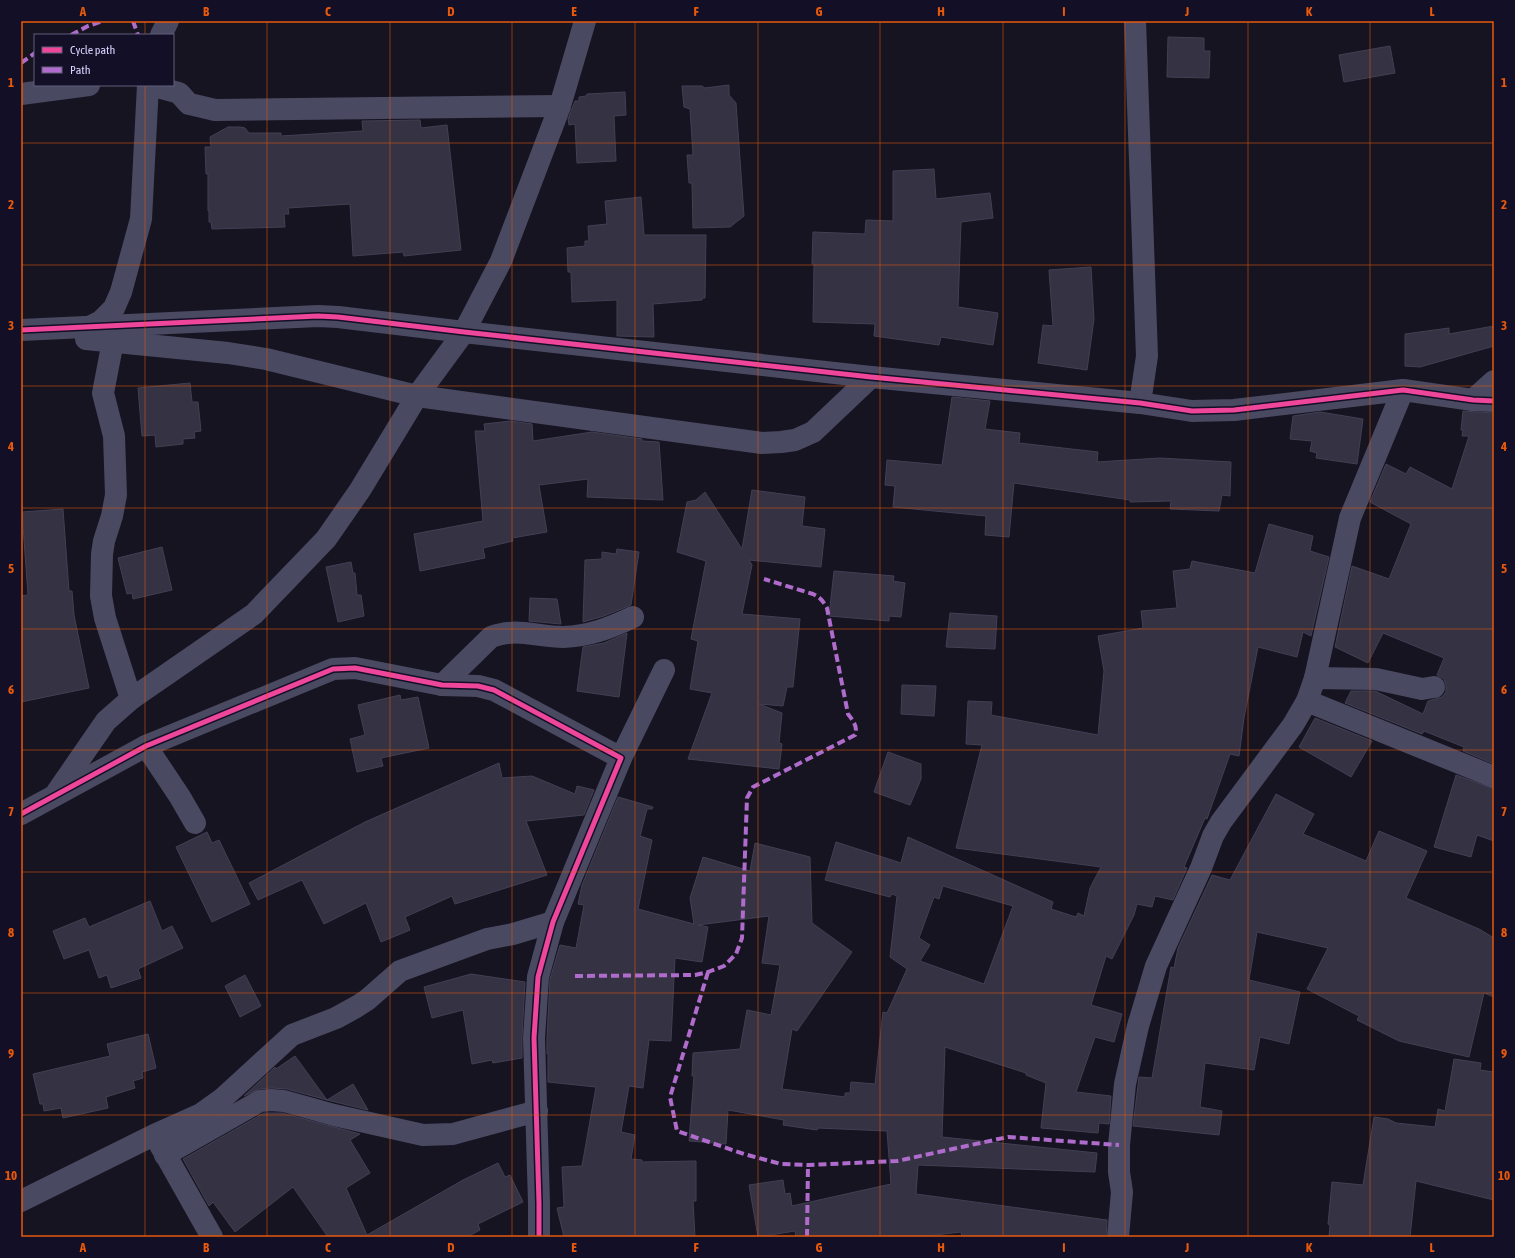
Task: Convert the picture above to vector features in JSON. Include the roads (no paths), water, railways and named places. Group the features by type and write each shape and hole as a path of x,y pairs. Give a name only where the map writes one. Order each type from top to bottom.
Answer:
{"street":[{"path":"162,34 168,21"},
{"path":"54,797 106,721 131,699 254,614 326,538 360,490 417,396 464,332 501,261 560,106 585,21"},
{"path":"1135,21 1147,356 1140,403"},
{"path":"21,94 81,86"},
{"path":"87,328 101,321 114,308 121,292 141,219 149,86"},
{"path":"153,86 179,93 189,104 215,110 560,106"},
{"path":"21,331 318,316 338,317 871,377 1140,403 1192,411 1214,411 1403,390 1484,400 1494,381"},
{"path":"21,331 228,353 266,359 417,396 762,443 795,440 813,432 871,377"},
{"path":"113,341 103,393 114,436 116,495 102,554 101,596 105,618 131,699"},
{"path":"1118,1237 1122,1192 1118,1159 1125,1084 1138,1026 1156,966 1213,836 1293,725 1307,701 1315,678 1350,518 1403,390"},
{"path":"442,685 491,637 509,632 562,637 578,636 608,629 634,617"},
{"path":"21,814 146,746 333,669 355,668 442,685 478,686 494,690 621,758"},
{"path":"539,1237 534,1038 538,977 553,922 621,758 664,670"},
{"path":"1315,678 1376,680 1422,689 1434,687"},
{"path":"1307,701 1494,777"},
{"path":"146,746 176,790 195,822"},
{"path":"21,1201 154,1135 201,1114 222,1099 292,1035 336,1018 356,1008 400,971 487,939 513,934 553,922"},
{"path":"165,1156 260,1101 284,1101 334,1115 423,1135 453,1134 536,1111"},
{"path":"154,1135 212,1237"}]}
